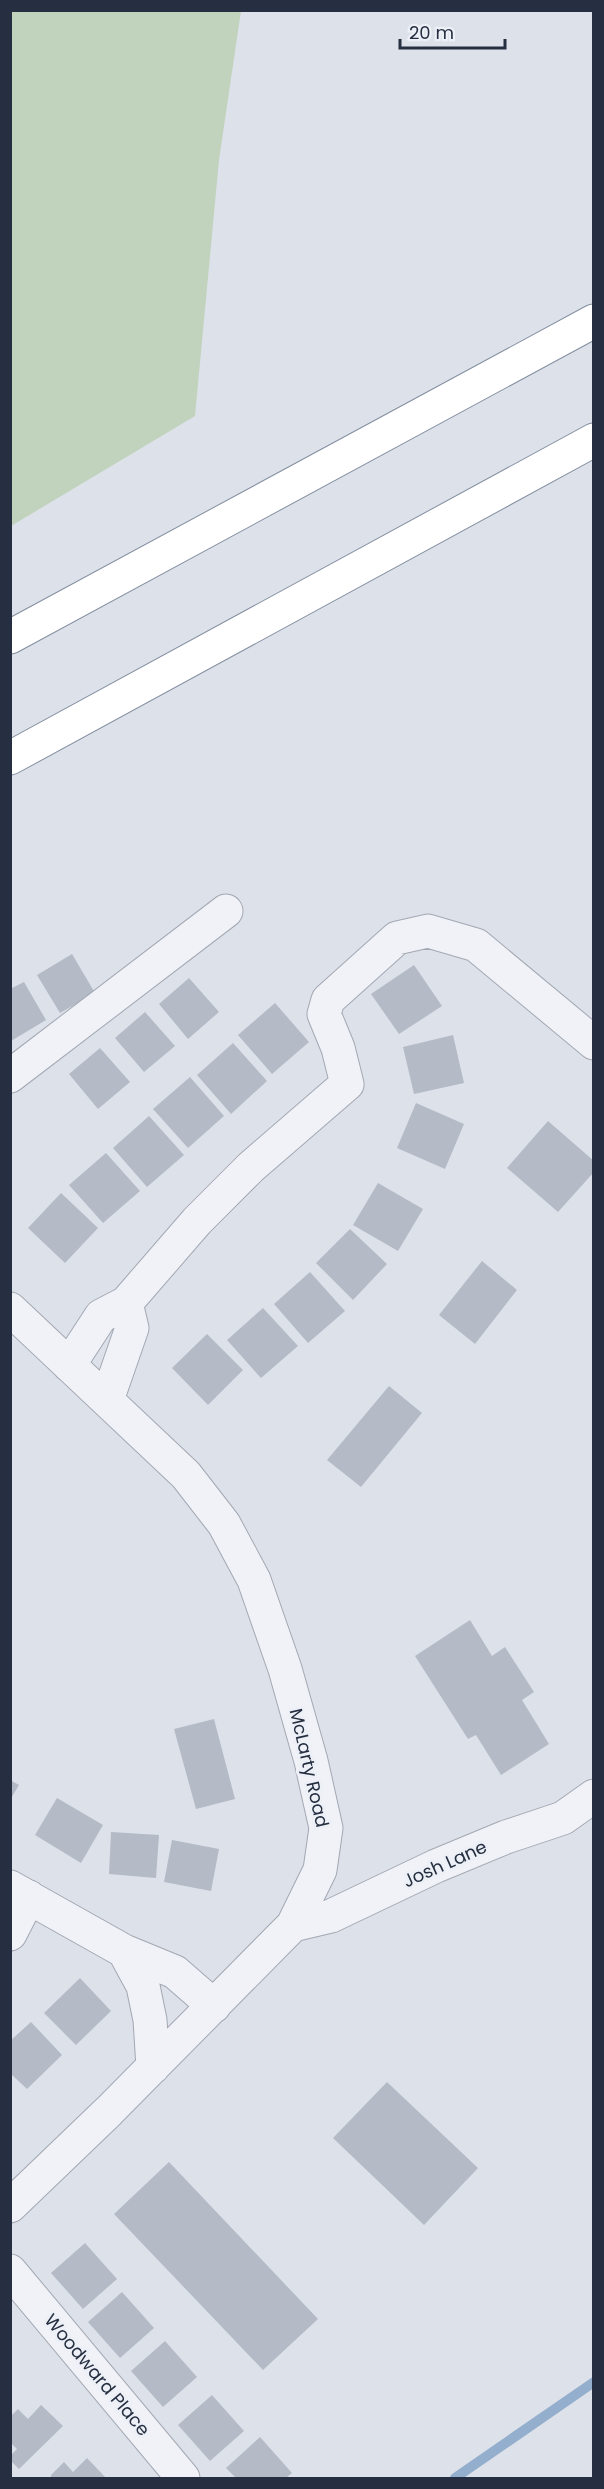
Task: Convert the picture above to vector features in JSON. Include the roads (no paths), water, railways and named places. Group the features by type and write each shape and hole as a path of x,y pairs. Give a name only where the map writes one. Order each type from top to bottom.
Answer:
{"highway":[{"path":"10,637 594,321"},
{"path":"10,758 594,440"}],"street":[{"path":"10,1076 226,911"},
{"path":"69,1365 101,1316 126,1303 197,1221 251,1167 346,1084 338,1048 324,1014 328,1000 397,938 428,931 476,945 594,1043"},
{"path":"107,1400 132,1328 126,1303"},
{"name":"McLarty Road","path":"10,1309 186,1475 224,1524 254,1580 285,1670 311,1761 326,1828 320,1870 293,1925 153,2067 10,2206"},
{"name":"Josh Lane","path":"293,1925 331,1916 435,1866 506,1837 562,1818 594,1796"},
{"path":"10,1934 20,1892 124,1951 175,1972 214,2006"},
{"path":"124,1951 143,1986 150,2020 153,2067"},
{"name":"Woodward Place","path":"10,2271 183,2478"}],"waterway":[{"path":"455,2478 594,2382"}]}
